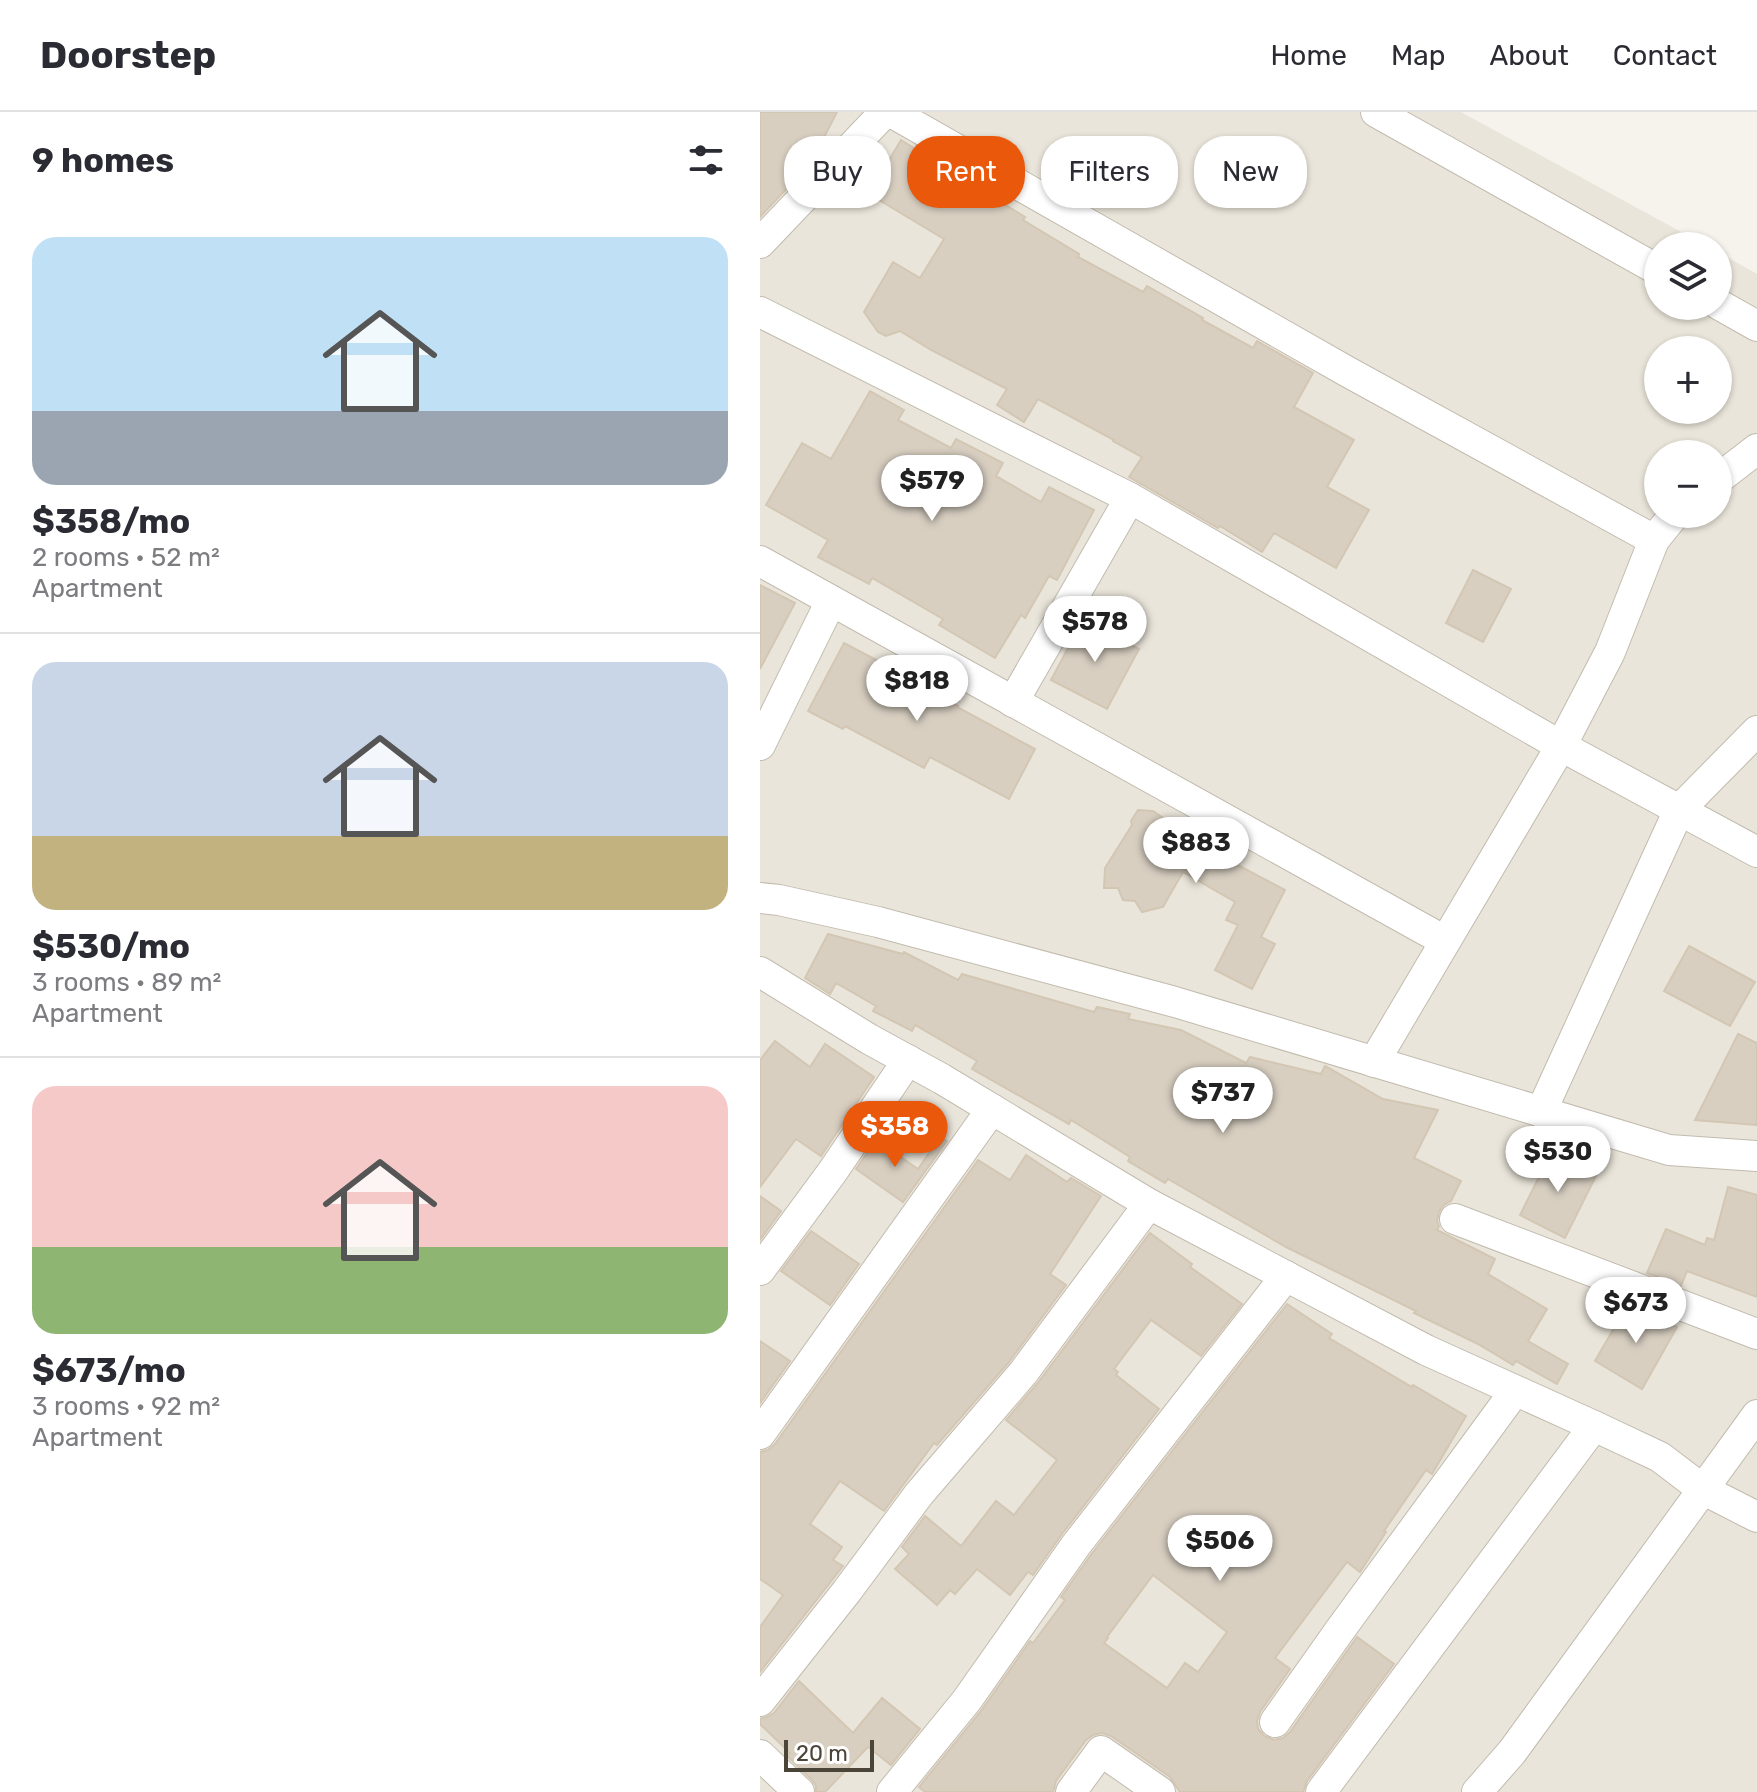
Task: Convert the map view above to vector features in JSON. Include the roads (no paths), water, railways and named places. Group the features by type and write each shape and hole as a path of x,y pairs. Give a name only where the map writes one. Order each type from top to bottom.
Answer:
{"street":[{"path":"760,243 888,112 1348,372 1654,540"},
{"path":"1376,112 1644,262"},
{"path":"760,312 1130,498 1561,746 1757,852"},
{"path":"1732,312 1757,326"},
{"path":"1732,468 1757,449"},
{"path":"1013,702 1130,498"},
{"path":"1374,1062 1561,746 1610,652 1654,540 1664,528"},
{"path":"760,561 1445,941"},
{"path":"760,745 831,601"},
{"path":"1541,1112 1679,810 1757,731"},
{"path":"760,898 878,922 1160,998 1669,1150 1757,1156"},
{"path":"760,972 1149,1204 1426,1350 1660,1457 1702,1489 1757,1517"},
{"path":"760,1270 833,1171 908,1060"},
{"path":"760,1434 992,1109"},
{"path":"760,1701 919,1494 1023,1373 1149,1204"},
{"path":"1455,1219 1757,1334"},
{"path":"892,1792 967,1700 1076,1545 1286,1276"},
{"path":"1275,1722 1515,1391"},
{"path":"1477,1792 1512,1752 1757,1415"},
{"path":"1321,1792 1594,1426"},
{"path":"1071,1792 1101,1751 1160,1792"},
{"path":"760,1755 799,1792"}]}
